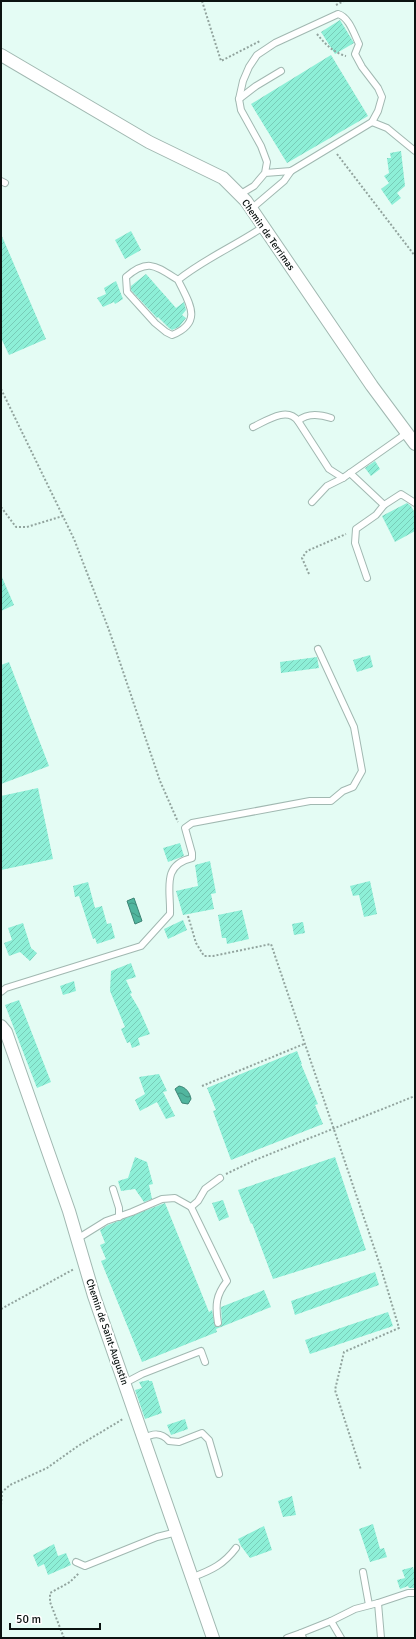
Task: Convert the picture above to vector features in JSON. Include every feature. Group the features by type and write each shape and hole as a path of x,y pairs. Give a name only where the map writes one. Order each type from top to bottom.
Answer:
{"street":[{"name":"Chemin de Terrimas","path":"1,56 150,142 223,178 251,209 372,386 415,444"},
{"name":"Chemin de Saint-Augustin","path":"1,1026 6,1032 34,1110 143,1439 193,1577 213,1638"}],"lane":[{"path":"239,195 254,186 265,173 267,162 261,146 241,110 239,99 243,81 257,55 275,44 312,26 338,14 341,15 349,23 359,44 355,54 382,96 378,111 372,122 291,171 284,181 251,209"},
{"path":"239,99 256,86 282,72"},
{"path":"372,122 387,128 415,151"},
{"path":"265,173 291,171"},
{"path":"178,280 192,269 240,243 263,227"},
{"path":"152,266 178,280 192,312 190,323 181,331 172,335 155,323 127,292 126,277 138,267 152,266"},
{"path":"252,427 281,414 289,414 294,416 329,469 343,478"},
{"path":"298,421 303,416 321,414 331,418"},
{"path":"312,502 327,486 343,478 407,433"},
{"path":"350,473 384,505"},
{"path":"367,578 355,543 356,529 368,522 384,505 401,494 415,503"},
{"path":"1,992 6,988 141,946 170,914 170,873 176,864 192,858 185,828 192,823 206,819 310,801 331,802 343,791 353,787 362,771 354,727 318,649"},
{"path":"191,1207 205,1190 220,1178"},
{"path":"113,1188 119,1208 119,1217"},
{"path":"77,1239 106,1221 162,1199 175,1198 191,1207 227,1281 220,1290 215,1309 218,1323"},
{"path":"125,1383 142,1374 200,1351 205,1362"},
{"path":"143,1439 152,1434 164,1436 169,1441 179,1442 202,1433 209,1440 219,1474"},
{"path":"76,1562 84,1566 158,1537 177,1532"},
{"path":"193,1577 202,1574 227,1560 236,1548"},
{"path":"363,1572 369,1605"},
{"path":"287,1638 302,1636 355,1609 408,1593 415,1593"},
{"path":"378,1603 381,1638"},
{"path":"331,1621 341,1638"}],"path":[{"path":"202,1 221,61 263,40"},
{"path":"331,7 344,1"},
{"path":"312,26 331,49 340,55 350,57 355,54"},
{"path":"332,146 415,256"},
{"path":"1,389 63,516 109,630 160,781 178,823 185,828"},
{"path":"1,507 16,527 27,527 63,516"},
{"path":"309,574 302,558 307,551 356,529"},
{"path":"188,916 196,943 204,956 212,956 271,944 400,1328 344,1352 336,1390 361,1470"},
{"path":"202,1086 304,1044"},
{"path":"220,1178 229,1172 255,1160 415,1096"},
{"path":"1,1309 85,1263"},
{"path":"1,1505 2,1492 10,1485 47,1468 78,1446 124,1419 121,1412"},
{"path":"64,1638 50,1602 50,1592 70,1582 84,1566"}],"water":[{"path":"134,898 142,921 135,924 127,901"},
{"path":"179,1086 186,1089 190,1095 191,1099 188,1104 182,1103 175,1089"}],"building":[{"path":"340,20 354,43 335,54 321,32"},
{"path":"331,55 368,116 287,163 251,104"},
{"path":"401,151 405,186 397,193 401,198 392,205 381,189 389,183 384,176 389,173 387,158 391,158 390,153"},
{"path":"131,231 141,250 125,259 115,240"},
{"path":"1,234 46,339 9,355 1,338"},
{"path":"146,274 176,308 184,302 186,310 182,315 186,318 179,327 172,330 169,328 158,317 157,318 131,290 131,286"},
{"path":"116,281 123,299 115,304 114,302 103,307 97,298 106,294 104,288"},
{"path":"375,461 380,469 371,476 365,468"},
{"path":"407,503 411,506 415,513 415,531 395,542 382,516"},
{"path":"1,575 14,605 1,611"},
{"path":"370,655 373,667 357,672 353,660"},
{"path":"317,657 319,668 281,673 280,662"},
{"path":"9,662 49,766 1,784 1,665"},
{"path":"38,788 53,859 1,870 1,796"},
{"path":"180,843 184,856 168,862 163,848"},
{"path":"210,861 216,893 211,894 214,909 183,915 176,891 198,886 195,865"},
{"path":"370,881 377,914 364,917 359,895 353,896 350,886"},
{"path":"88,882 95,908 102,906 107,924 111,923 115,938 97,944 95,938 93,939 79,896 75,897 73,886"},
{"path":"242,910 249,939 227,944 226,938 222,938 218,915"},
{"path":"183,920 187,930 168,939 164,929"},
{"path":"303,922 305,933 294,935 292,924"},
{"path":"23,923 31,948 37,953 30,961 20,952 9,956 4,943 12,940 8,928"},
{"path":"131,963 136,977 126,980 132,993 130,994 139,1009 150,1034 138,1038 140,1045 132,1048 130,1042 127,1043 121,1029 125,1027 110,991 111,971"},
{"path":"74,981 76,991 63,995 60,986"},
{"path":"19,1000 51,1082 37,1088 5,1005"},
{"path":"297,1051 318,1104 315,1105 323,1124 231,1160 213,1111 216,1110 207,1088"},
{"path":"159,1074 167,1091 163,1092 175,1116 166,1119 157,1102 140,1111 135,1100 145,1094 139,1077"},
{"path":"135,1157 147,1162 153,1184 149,1185 152,1199 144,1202 135,1189 121,1191 118,1181 128,1178"},
{"path":"335,1157 366,1250 273,1279 238,1190"},
{"path":"223,1200 229,1217 219,1221 212,1203"},
{"path":"165,1203 209,1312 212,1310 215,1326 219,1327 222,1324 221,1307 264,1290 271,1307 216,1329 217,1332 142,1362 101,1261 106,1259 100,1245 105,1243 100,1230 108,1225"},
{"path":"375,1272 379,1285 295,1315 291,1301"},
{"path":"388,1312 393,1326 310,1354 305,1340"},
{"path":"149,1380 152,1381 162,1413 145,1419 135,1390 142,1388 139,1382"},
{"path":"185,1419 188,1429 171,1435 167,1425"},
{"path":"292,1496 296,1515 283,1517 278,1501"},
{"path":"373,1524 380,1549 384,1548 387,1557 370,1562 359,1529"},
{"path":"264,1526 272,1550 250,1558 241,1546 238,1539"},
{"path":"54,1544 58,1556 66,1553 71,1565 48,1575 44,1564 38,1567 33,1555"},
{"path":"413,1567 415,1574 415,1588 409,1588 408,1586 400,1589 397,1580 405,1578 402,1570"}]}
